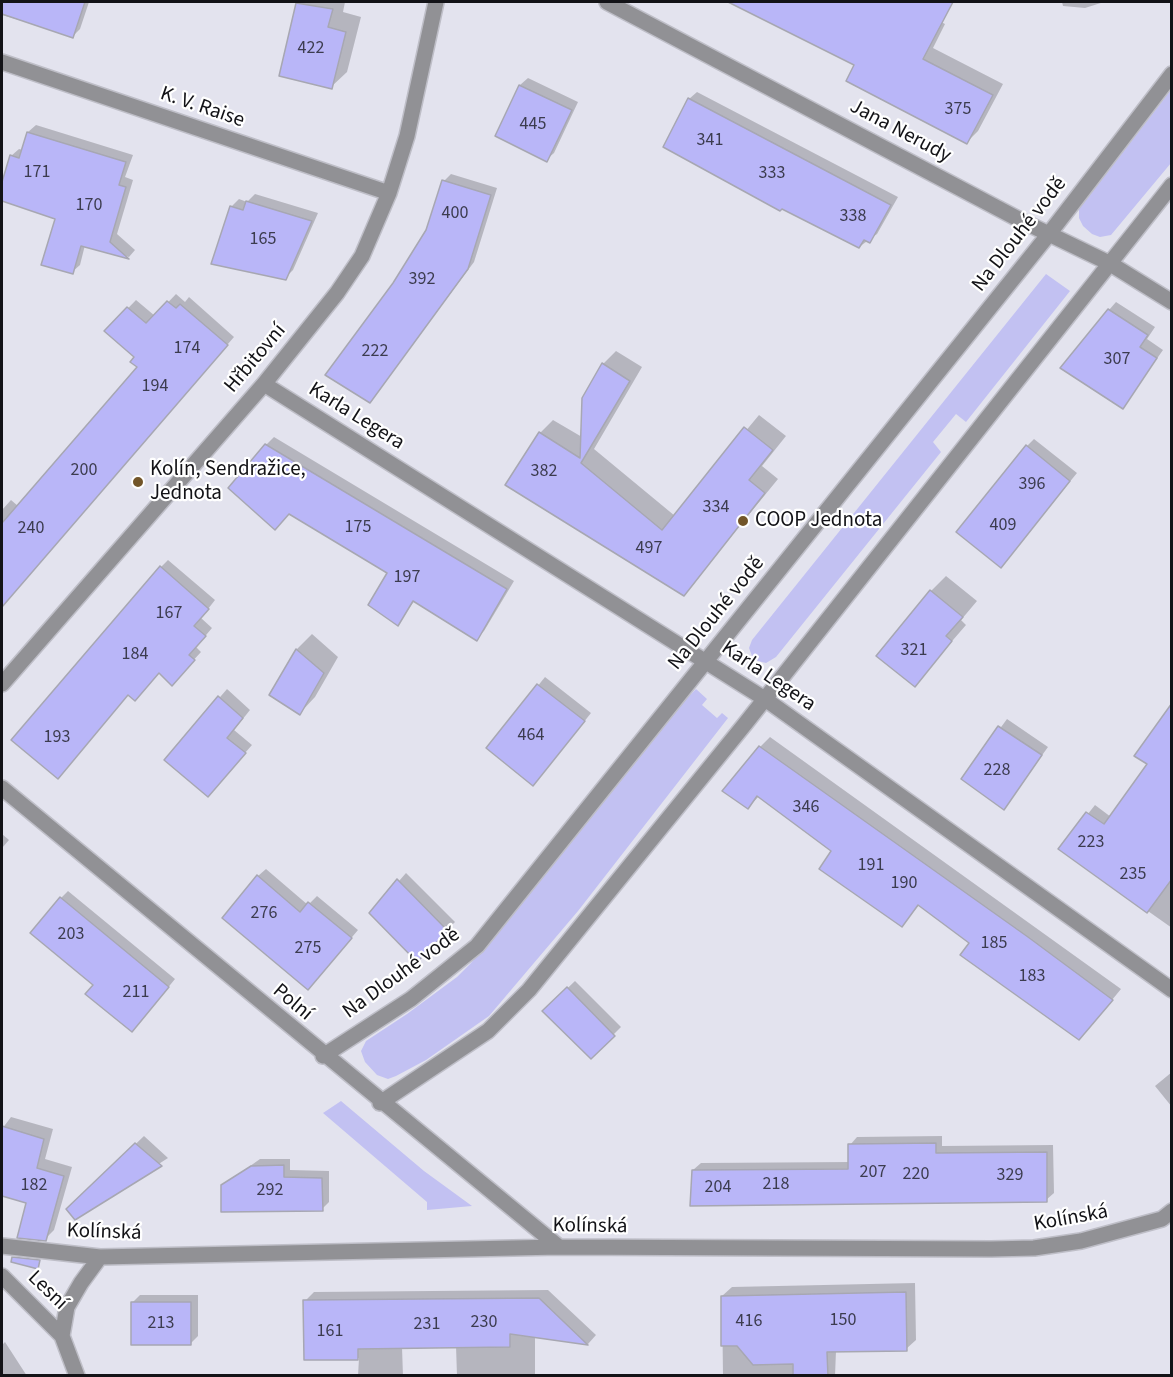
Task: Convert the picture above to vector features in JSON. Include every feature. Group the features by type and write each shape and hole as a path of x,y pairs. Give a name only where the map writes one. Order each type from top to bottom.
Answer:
{"street":[{"name":"Hřbitovní","path":"2,684 264,384 337,293 362,256 389,192 407,136 436,2"},
{"name":"Jana Nerudy","path":"607,2 1049,234 1109,263 1172,302"},
{"name":"K. V. Raise","path":"2,62 389,192"},
{"name":"Na Dlouhé vodě","path":"323,1056 411,999 477,946 1049,234 1172,74"},
{"path":"381,1103 488,1031 529,990 765,699 1172,185"},
{"name":"Karla Legera","path":"264,384 765,699 1172,990"},
{"name":"Polní","path":"2,788 323,1056 559,1247"},
{"name":"Kolínská","path":"2,1246 100,1257 559,1247 1034,1248 1120,1232 1168,1217"},
{"name":"Lesní","path":"62,1336 67,1307 100,1257"},
{"name":"Lesní","path":"2,1276 62,1336 77,1376"}],"shaded area":[{"path":"1171,90 1171,163 1111,235 1100,237 1092,234 1083,226 1079,218 1079,209"},
{"path":"1046,274 1070,291 966,422 956,414 933,442 941,452 776,657 766,663 758,661 752,656 749,648 752,640"},
{"path":"696,689 707,699 702,705 717,718 722,713 728,718 578,911 489,1016 426,1060 396,1076 388,1079 377,1075 365,1062 361,1051 366,1041 457,977 471,963 673,712"},
{"path":"341,1101 424,1171 472,1206 427,1210 427,1202 323,1113"}],"building":[{"path":"2,2 85,2 73,38 2,14"},
{"path":"728,2 953,2 923,59 993,95 967,144 846,81 854,65"},
{"path":"296,3 333,9 328,27 346,32 332,89 279,76"},
{"path":"519,85 572,110 547,162 495,136"},
{"path":"688,98 891,205 870,243 864,240 859,248 782,209 780,211 663,147"},
{"path":"27,132 126,162 119,185 126,187 110,242 129,259 81,246 73,274 41,265 55,219 2,201 2,182 10,155 19,158"},
{"path":"442,180 491,195 468,269 370,403 325,375 393,283 426,230"},
{"path":"246,201 312,221 286,280 211,264 230,206 243,210"},
{"path":"167,301 176,308 180,304 228,345 2,607 2,523 137,367 130,362 134,357 104,331 127,307 146,323"},
{"path":"1108,309 1148,335 1140,347 1157,358 1123,409 1060,368"},
{"path":"602,363 630,381 581,463 662,530 744,427 773,450 749,480 765,493 684,596 505,485 539,432 580,458 582,398"},
{"path":"265,444 507,589 477,641 413,601 398,626 368,605 387,573 289,514 275,530 228,488"},
{"path":"1026,445 1070,481 1001,568 956,532"},
{"path":"160,566 209,609 194,626 206,636 189,655 195,660 172,686 159,673 135,701 128,695 58,779 11,740"},
{"path":"930,590 963,617 946,636 952,641 915,687 876,656"},
{"path":"296,649 324,673 300,715 269,695"},
{"path":"537,684 585,721 533,786 486,748"},
{"path":"218,696 243,718 227,738 246,753 208,797 164,760"},
{"path":"1172,703 1172,879 1147,913 1058,849 1086,812 1104,824 1147,764 1134,756"},
{"path":"998,726 1042,755 1004,810 961,779"},
{"path":"759,746 1113,1000 1079,1040 960,955 969,943 918,905 902,927 819,869 831,851 757,796 748,809 722,791"},
{"path":"257,875 300,912 308,902 352,938 308,990 222,918"},
{"path":"397,879 448,931 417,962 369,913"},
{"path":"60,897 169,987 132,1032 85,994 93,985 30,933"},
{"path":"567,987 615,1036 591,1059 542,1011"},
{"path":"2,1126 44,1139 37,1168 64,1176 46,1241 17,1238 26,1203 2,1196"},
{"path":"135,1143 162,1166 75,1220 66,1209"},
{"path":"936,1143 936,1153 1047,1152 1047,1202 690,1206 692,1170 848,1169 848,1144"},
{"path":"284,1165 284,1177 322,1178 323,1211 221,1212 221,1185 251,1166"},
{"path":"12,1257 40,1260 38,1269 11,1262"},
{"path":"906,1292 907,1351 827,1352 828,1376 793,1376 793,1364 753,1365 737,1346 721,1346 721,1296"},
{"path":"539,1298 588,1345 510,1334 510,1347 358,1349 358,1360 304,1360 303,1300"},
{"path":"131,1302 191,1302 191,1345 131,1345"}],"place":[{"name":"Kolín, Sendražice, Jednota","path":"138,482"},
{"name":"COOP Jednota","path":"743,521"}]}
